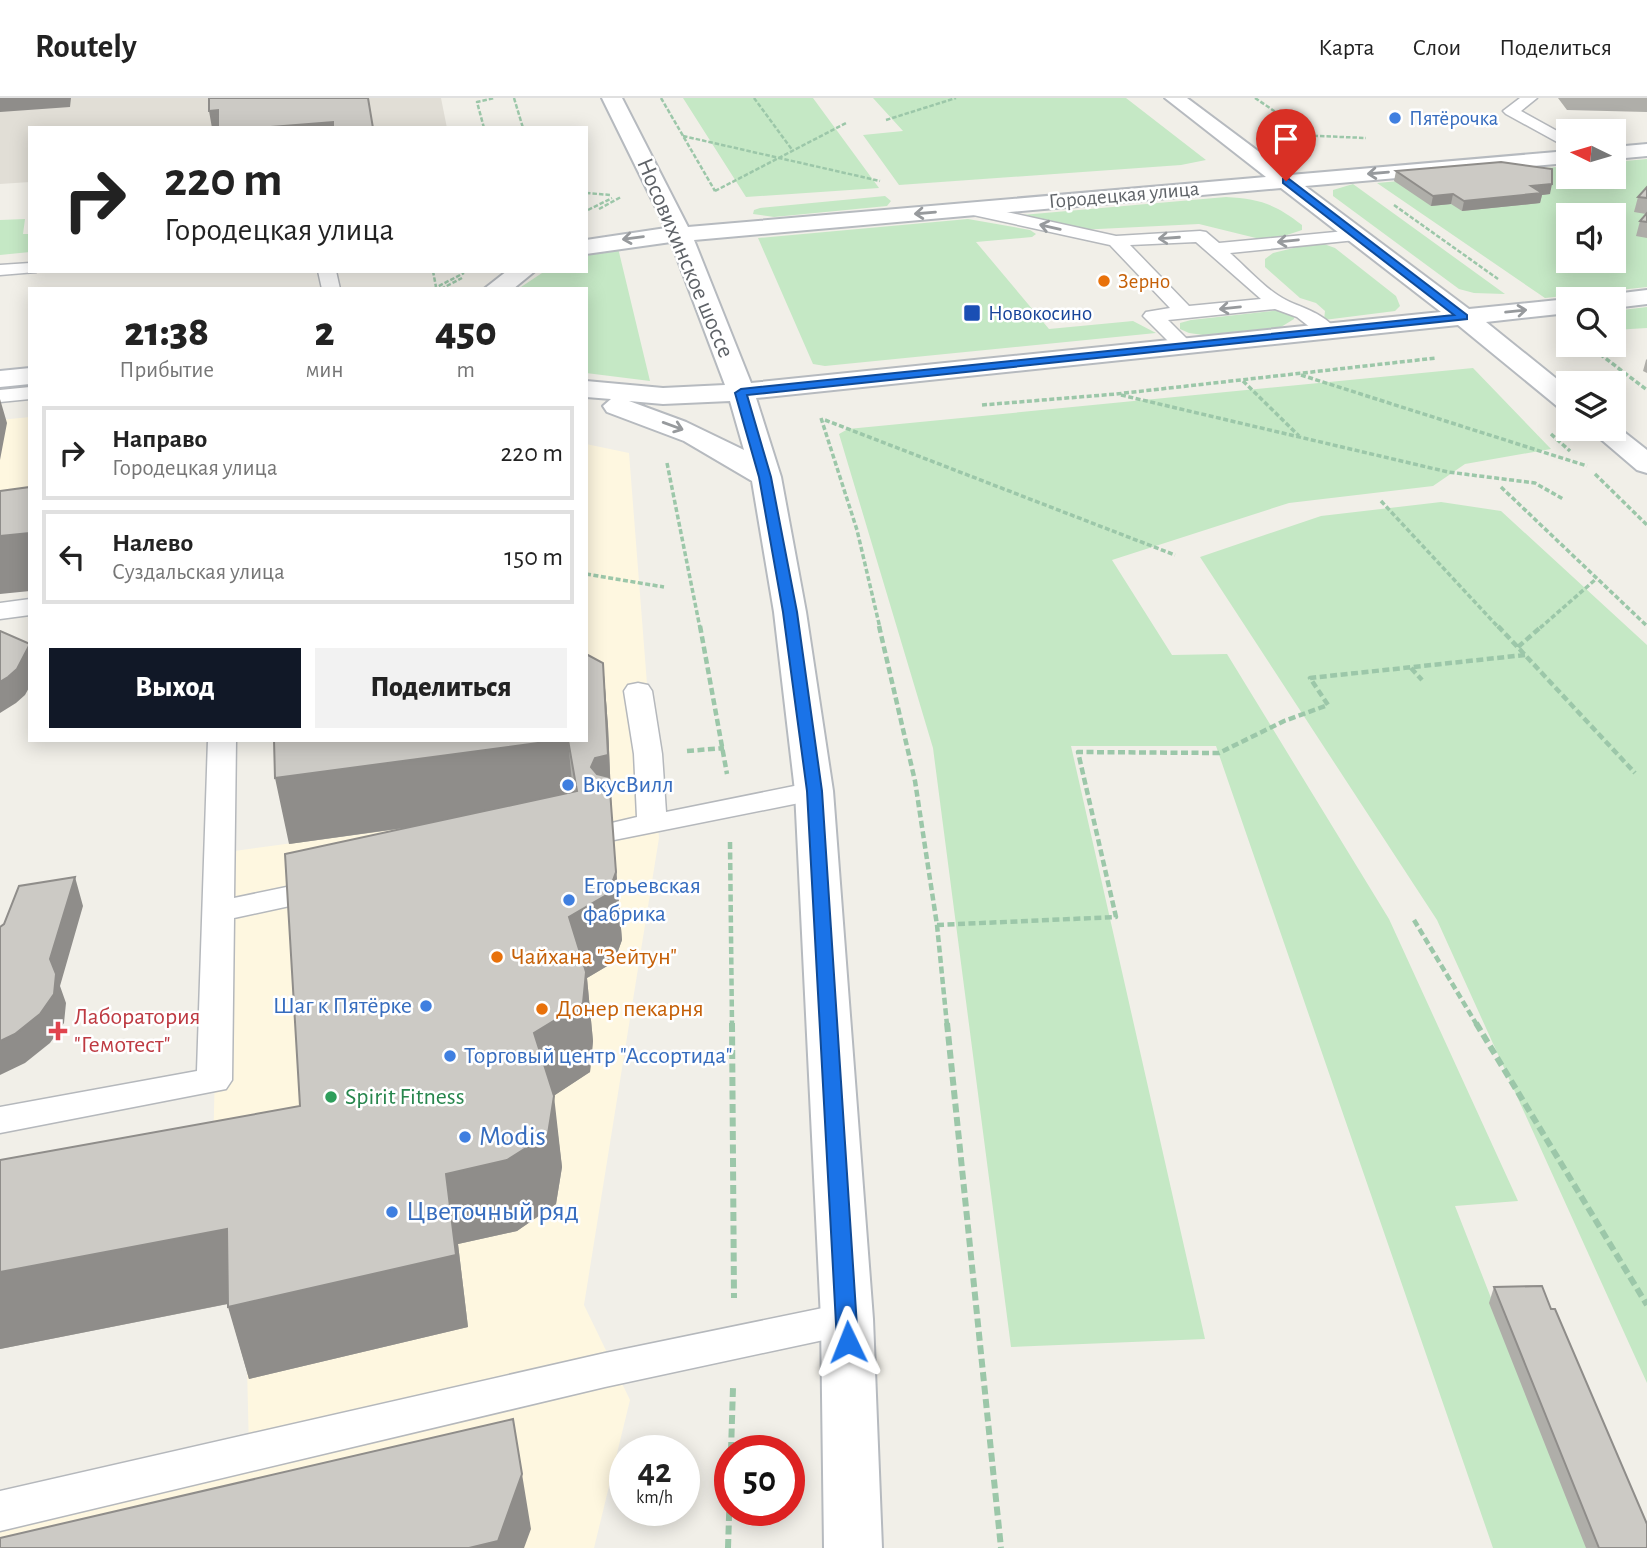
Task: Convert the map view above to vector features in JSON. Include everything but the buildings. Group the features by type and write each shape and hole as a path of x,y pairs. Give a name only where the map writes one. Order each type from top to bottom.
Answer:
{"street":[{"name":"Носовихинское шоссе","path":"612,98 663,195 741,393 765,477 790,612 814,791 847,1319 853,1548"},
{"path":"1175,98 1464,317 1556,391"},
{"path":"1626,152 1647,150"},
{"name":"Городецкая улица","path":"588,247 623,239 1556,158"},
{"path":"643,207 663,195"},
{"path":"588,237 616,222"},
{"path":"492,287 510,279"},
{"path":"1626,300 1647,297"},
{"path":"588,392 663,396 741,393 1556,307"},
{"path":"0,379 28,376"},
{"path":"588,393 695,434 728,451 765,477"},
{"path":"1618,441 1647,464"}],"lane":[{"path":"1530,98 1511,111 1556,136"},
{"path":"970,209 1116,241 1200,236 1277,303 1304,313 1327,331"},
{"path":"1217,249 1356,234"},
{"path":"1116,241 1184,312"},
{"path":"0,270 28,268"},
{"path":"1184,346 1153,316 1277,303"},
{"path":"0,396 28,393"},
{"path":"0,611 28,607"},
{"path":"638,691 648,754 652,824"},
{"path":"0,1120 214,1080 222,742"},
{"path":"614,831 814,791"},
{"path":"219,911 355,884"},
{"path":"0,1511 735,1341 847,1319"}],"path":[{"path":"483,126 477,102 495,98"},
{"path":"514,98 522,126"},
{"path":"661,98 715,191 723,198"},
{"path":"754,98 793,151"},
{"path":"886,120 956,98"},
{"path":"1255,98 1292,123 1293,135 1313,149"},
{"path":"715,191 846,123"},
{"path":"683,136 887,183"},
{"path":"588,193 612,196 588,213"},
{"path":"588,213 621,197"},
{"path":"1393,205 1502,281"},
{"path":"437,287 464,273"},
{"path":"978,405 1116,394 1448,356"},
{"path":"1604,357 1647,390"},
{"path":"1299,374 1587,466"},
{"path":"1243,380 1300,437"},
{"path":"1116,394 1448,472 1535,483 1563,499"},
{"path":"818,412 857,530 915,781 937,925 1000,1548"},
{"path":"821,419 834,418"},
{"path":"821,419 1175,555"},
{"path":"1549,432 1647,524"},
{"path":"666,460 724,748 730,808 735,1341 732,1435"},
{"path":"1501,487 1647,626"},
{"path":"1381,501 1635,773"},
{"path":"588,574 664,587"},
{"path":"1518,647 1596,579"},
{"path":"937,925 1116,917 1078,752 1219,753 1284,720 1328,705 1310,678 1525,655"},
{"path":"1411,667 1422,680"},
{"path":"1413,920 1647,1305"},
{"path":"728,1548 729,1526"}],"shaded area":[{"path":"0,98 441,98 447,126 28,126 28,182 0,184"},
{"path":"28,417 28,511 0,515 0,420"},
{"path":"588,444 629,453 659,838 584,1305 630,1400 621,1435 609,1435 609,1486 594,1548 0,1548 0,1511 249,1452 243,1191 212,1197 220,853 411,827 582,742 588,742"}],"green space":[{"path":"683,98 813,98 879,188 746,197"},
{"path":"873,98 1126,98 1206,160 1181,165 899,185 863,135 903,131"},
{"path":"1647,159 1647,287 1626,289 1626,287 1556,287 1556,297 1545,298 1377,183 1556,167 1556,189 1626,189 1626,161"},
{"path":"1353,184 1505,294 1474,293 1459,289 1333,196 1333,190"},
{"path":"885,196 891,201 887,206 774,217 753,214 754,210 760,208"},
{"path":"1226,197 1258,201 1275,207 1302,225 1302,230 1275,239 1260,239 1199,224 1078,230 1021,217 1022,215"},
{"path":"25,219 23,234 28,234 28,252 0,255 0,220"},
{"path":"968,219 1030,230 1036,234 1032,237 976,242 1049,329 1133,321 1156,333 825,366 813,364 758,238"},
{"path":"1310,244 1324,244 1335,248 1396,296 1400,306 1395,311 1324,320 1325,311 1316,303 1300,298 1265,267 1265,259 1273,253"},
{"path":"618,248 650,381 588,373 588,287 521,287 542,273 588,273 588,256"},
{"path":"1647,307 1647,328 1626,329 1626,310"},
{"path":"1281,310 1293,313 1294,319 1281,327 1203,335 1180,329 1180,323 1191,320"},
{"path":"1473,368 1551,449 1465,464 1433,486 1289,503 1112,560 1172,655 1227,654 1389,919 1518,1201 1455,1206 1589,1548 1493,1548 1216,746 1071,746 1205,1339 1011,1347 933,748 839,434 848,429"},
{"path":"1441,502 1501,511 1647,645 1647,1383 1437,920 1200,557 1321,516"}],"place":[{"name":"Пятёрочка","path":"1395,118"},
{"name":"Зерно","path":"1104,281"},
{"name":"Новокосино","path":"972,313"},
{"name":"ВкусВилл","path":"568,785"},
{"name":"Егорьевская фабрика","path":"569,900"},
{"name":"Чайхана \"Зейтун\"","path":"497,957"},
{"name":"Шаг к Пятёрке","path":"426,1006"},
{"name":"Донер пекарня","path":"542,1009"},
{"name":"Лаборатория \"Гемотест\"","path":"58,1031"},
{"name":"Торговый центр \"Ассортида\"","path":"450,1056"},
{"name":"Spirit Fitness","path":"331,1097"},
{"name":"Modis","path":"465,1137"},
{"name":"Цветочный ряд","path":"392,1212"}],"route":[{"path":"848,1342 814,791 790,612 765,477 741,393 1464,317 1286,181"}]}
